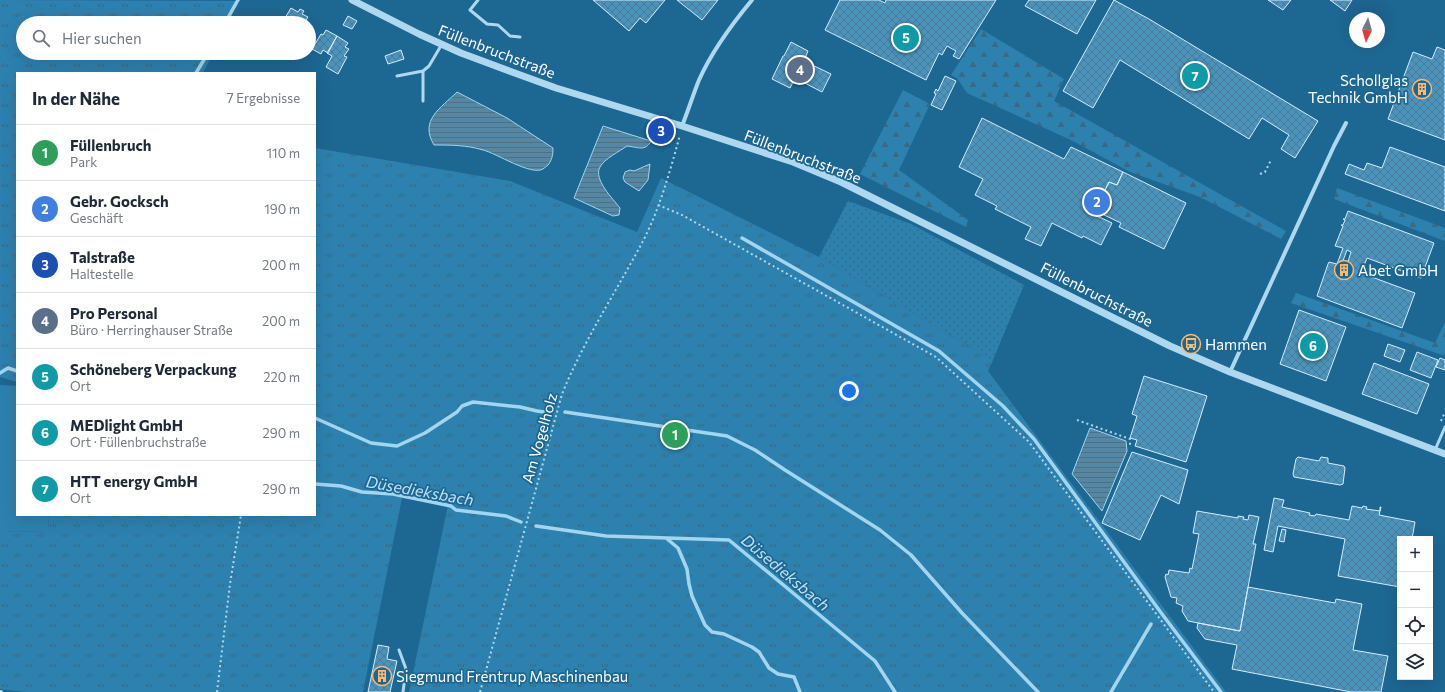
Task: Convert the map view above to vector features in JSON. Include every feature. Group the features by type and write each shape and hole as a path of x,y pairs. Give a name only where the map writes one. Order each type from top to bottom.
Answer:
{"street":[{"name":"Füllenbruchstraße","path":"352,0 410,30 461,53 556,88 682,126 793,162 841,182 1170,346 1230,372 1440,452"},
{"path":"682,126 700,79 712,57 724,37 752,0"},
{"path":"1230,372 1346,123"}],"lane":[{"path":"478,0 470,10 487,24 498,25 510,36 520,37"},
{"path":"397,76 423,71 429,66 442,44"},
{"path":"423,71 423,101"},
{"path":"1440,452 1445,427"},
{"path":"399,650 406,669 403,692"}],"path":[{"name":"Am Vogelholz","path":"480,692 562,394 573,367 643,240 658,205 670,170 682,126"},
{"path":"1260,174 1264,172 1271,160"},
{"path":"658,205 682,215 936,357 1029,442 1214,692"},
{"path":"1077,420 1130,440 1130,447"},
{"path":"217,692 230,584 241,516"}],"green space":[{"path":"0,0 239,1 232,16 16,16 16,60 210,60 204,72 16,72 16,382 0,377"},
{"path":"981,29 1064,79 1054,101 1286,231 1281,239 1200,197 1130,172 1071,140 967,93 957,78 951,75"},
{"path":"903,90 930,104 899,170 968,220 966,227 860,174"},
{"path":"316,148 510,181 637,232 661,178 819,257 993,360 988,371 1226,692 409,692 448,505 402,498 363,692 26,692 0,689 0,531 48,532 49,516 316,516"},
{"path":"1337,188 1445,228 1445,241 1334,199"},
{"path":"848,201 911,224 1024,285 993,360 819,257"},
{"path":"1296,293 1435,343 1445,322 1445,356 1291,303"},
{"path":"0,385 16,386 16,516 49,516 48,532 0,531"}],"shaded area":[{"path":"457,92 507,118 553,148 552,157 548,165 543,169 530,169 477,148 434,145 430,136 430,121 439,109"},
{"path":"603,126 651,141 644,148 627,146 608,158 600,167 599,177 601,183 620,208 619,215 613,216 574,198"},
{"path":"650,164 648,180 639,191 625,182 623,178 625,172 630,170 634,171"},
{"path":"1090,428 1126,441 1127,451 1102,511 1072,474"}],"building":[{"path":"593,0 665,0 646,23 640,18 629,31"},
{"path":"677,0 718,0 702,20"},
{"path":"840,0 879,0 885,3 886,0 996,0 959,59 953,56 956,51 947,46 942,55 939,53 926,80 825,30"},
{"path":"1029,0 1096,0 1077,34 1025,6"},
{"path":"1114,0 1149,19 1318,121 1295,158 1281,149 1289,135 1262,118 1249,139 1120,60 1093,108 1063,91"},
{"path":"1268,0 1291,0 1283,10"},
{"path":"1330,0 1352,0 1345,11"},
{"path":"291,8 298,12 300,9 304,11 302,14 306,16 286,16"},
{"path":"348,16 357,21 352,29 343,25"},
{"path":"326,30 337,36 328,53 323,50 321,54 316,51 316,42 321,34 323,35"},
{"path":"337,36 348,43 345,47 349,49 344,56 347,57 338,74 326,67 332,56 327,53"},
{"path":"791,42 808,51 804,61 831,74 822,92 795,78 790,88 772,79"},
{"name":"Schollglas Technik GmbH","path":"1437,47 1445,50 1445,140 1388,119 1413,52 1432,59"},
{"path":"401,50 404,59 388,64 385,56"},
{"path":"945,76 956,81 942,110 931,105 936,94 934,93 936,89 938,91"},
{"path":"982,118 1064,159 1071,147 1123,172 1117,185 1109,182 1093,214 1112,223 1101,245 1083,236 1082,238 1052,223 1041,246 1025,239 1031,227 995,209 997,206 975,195 983,179 959,167"},
{"path":"1390,147 1445,167 1445,211 1345,174 1349,164 1364,170 1367,163 1382,168"},
{"path":"1123,172 1186,203 1164,249 1119,227 1121,223 1102,214 1100,218 1093,214 1109,182 1117,185"},
{"name":"Abet GmbH","path":"1348,211 1434,243 1421,278 1367,258 1361,273 1415,293 1402,328 1317,296 1329,262 1337,264 1343,248 1335,246 1343,226 1341,225 1343,225 1345,220 1343,219 1345,219","holes":["1347,250 1351,252 1346,268 1341,266"]},
{"path":"1299,310 1346,327 1326,381 1280,364"},
{"path":"1388,344 1405,350 1400,362 1384,356"},
{"path":"1417,352 1438,360 1431,378 1410,370"},
{"path":"1440,358 1445,360 1445,370 1436,367"},
{"path":"1374,363 1429,384 1417,414 1362,394"},
{"path":"1144,376 1207,396 1186,462 1135,446 1137,440 1130,438 1137,416 1132,414"},
{"path":"1132,452 1188,470 1179,504 1161,495 1140,540 1102,523"},
{"path":"1298,457 1319,461 1321,457 1328,458 1328,463 1344,466 1343,484 1340,485 1294,477 1293,474 1296,459"},
{"path":"1274,498 1284,500 1282,507 1310,513 1309,515 1315,516 1316,514 1349,520 1352,506 1362,508 1363,506 1367,507 1366,509 1380,511 1379,515 1415,522 1413,536 1397,536 1397,586 1338,576 1345,539 1278,526 1273,552 1264,550"},
{"path":"1197,511 1238,518 1238,516 1244,517 1243,519 1248,520 1249,515 1259,517 1253,544 1256,544 1240,631 1188,621 1182,611 1183,606 1176,603 1177,598 1171,597 1165,577 1166,574 1168,575 1169,570 1189,573 1190,568 1192,569 1199,534 1193,533"},
{"path":"1282,529 1286,530 1284,542 1279,541"},
{"path":"1248,587 1335,603 1336,599 1362,604 1353,650 1388,656 1381,692 1351,692 1232,669 1237,645 1205,639 1197,628 1198,623 1240,631"},
{"name":"Siegmund Frentrup Maschinenbau","path":"378,645 389,647 387,659 397,661 390,692 368,692"}],"waterway":[{"path":"229,16 238,0"},
{"path":"197,72 204,60"},
{"path":"742,238 939,351 1003,406 1034,439 1221,692"},
{"name":"Düsedieksbach","path":"0,373 8,368 16,371"},
{"path":"316,418 371,443 397,446 425,433 457,412 462,406 473,402 520,407 551,413"},
{"path":"565,412 727,436 755,450 880,530 911,555 962,613 1038,692"},
{"name":"Düsedieksbach","path":"316,484 341,486 362,492 393,494 451,506 456,510 506,516 521,522"},
{"name":"Düsedieksbach","path":"536,526 606,536 729,540 875,661 895,692"},
{"path":"666,538 678,548 687,569 692,596 705,625 712,632 724,634 752,647 759,652 769,668 778,674 794,677 800,692"},
{"path":"1111,692 1151,624"}],"place":[{"name":"Schöneberg Verpackung","path":"906,38"},
{"name":"Pro Personal","path":"800,70"},
{"name":"HTT energy GmbH","path":"1195,76"},
{"name":"Schollglas Technik GmbH","path":"1422,89"},
{"name":"Talstraße","path":"661,131"},
{"name":"Gebr. Gocksch","path":"1097,202"},
{"name":"Abet GmbH","path":"1344,270"},
{"name":"Hammen","path":"1191,344"},
{"name":"MEDlight GmbH","path":"1313,346"},
{"name":"Füllenbruch","path":"675,435"},
{"name":"Siegmund Frentrup Maschinenbau","path":"382,676"}]}
